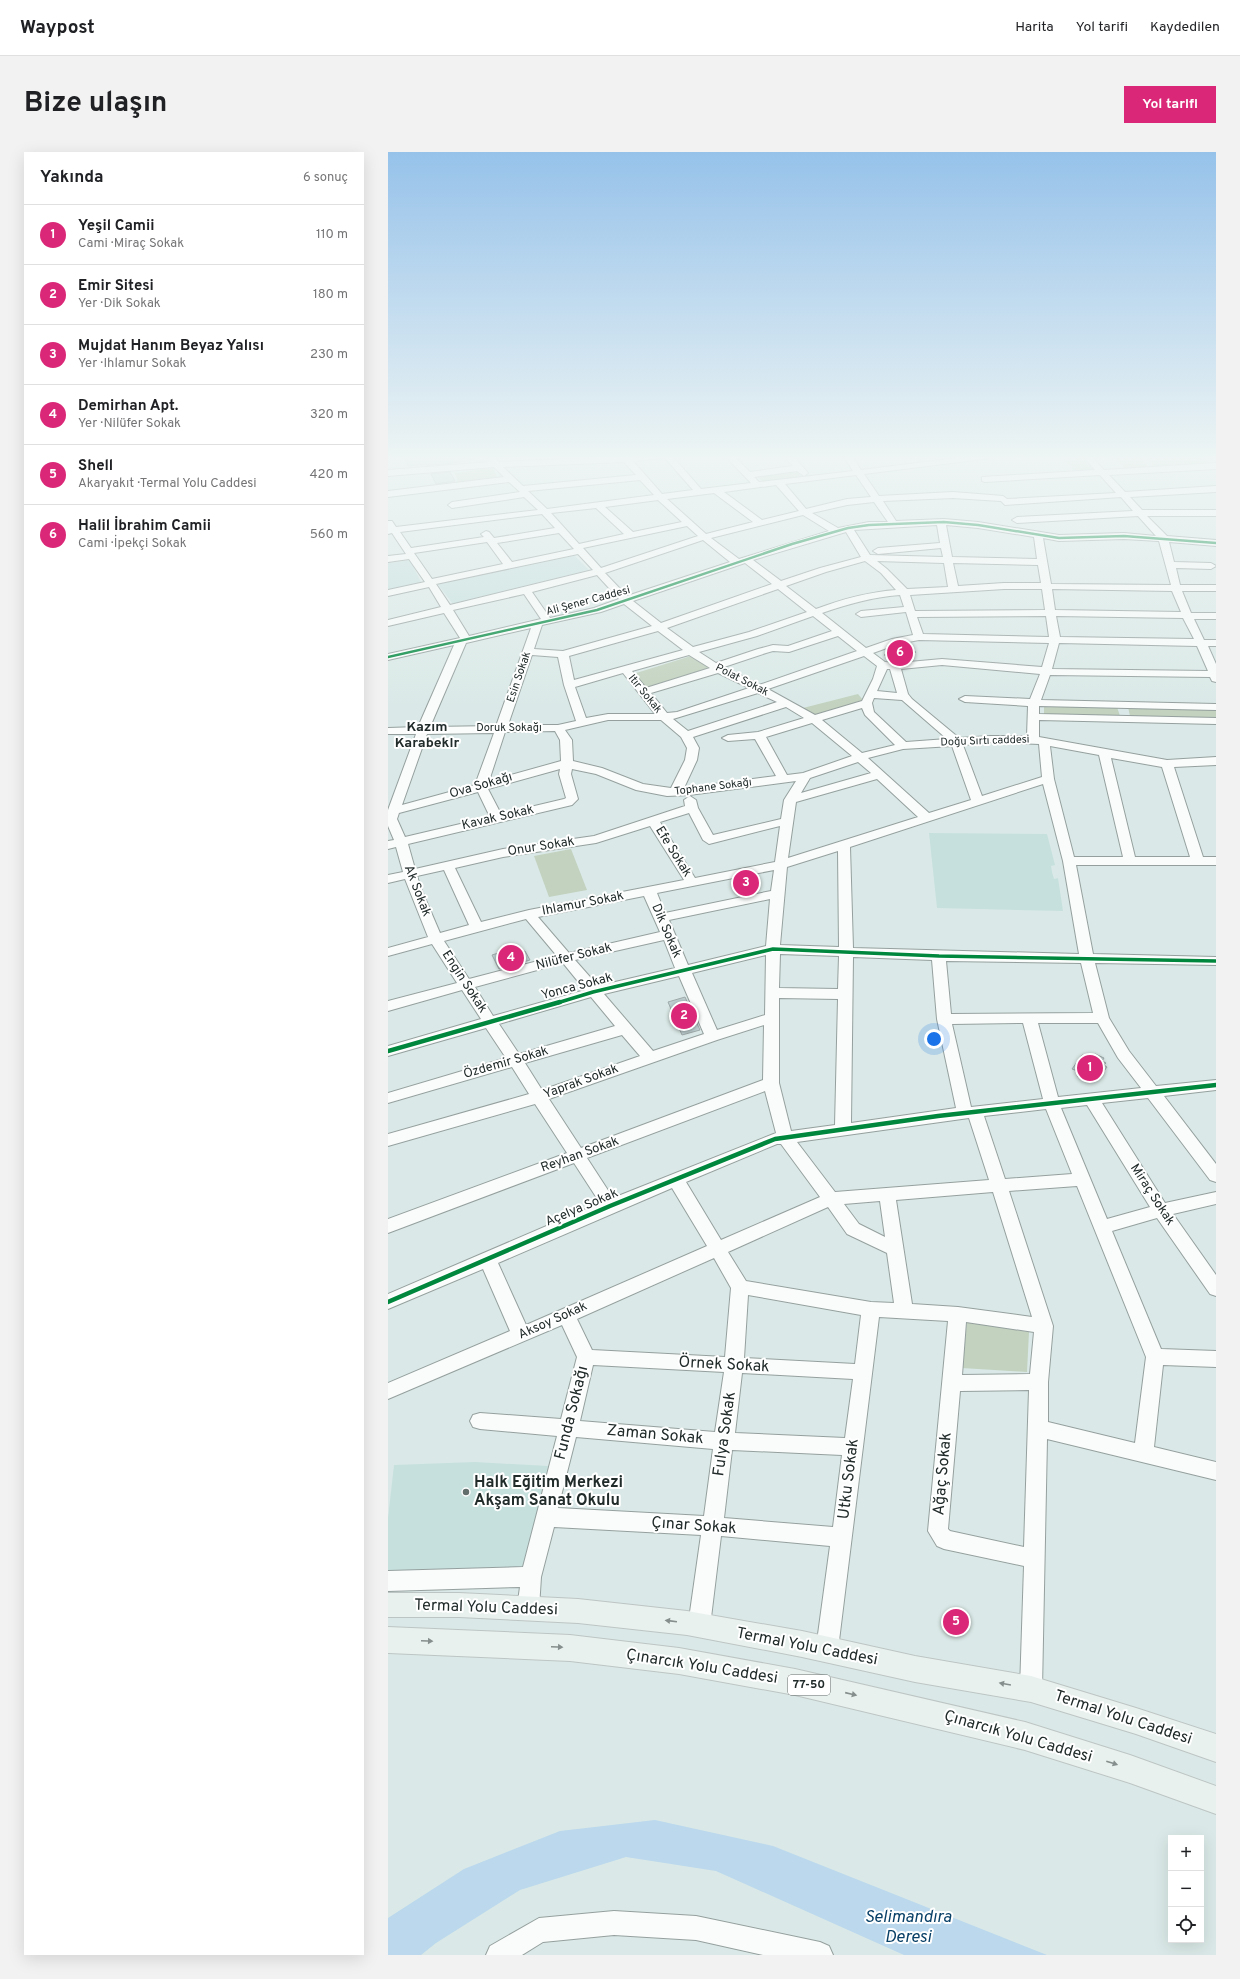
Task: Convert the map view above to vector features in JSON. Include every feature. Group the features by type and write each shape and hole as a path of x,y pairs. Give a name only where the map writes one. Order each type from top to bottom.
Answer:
{"main road":[{"name":"Termal Yolu Caddesi","path":"388,1605 459,1605 578,1611 699,1626 827,1649 915,1669 1031,1689 1136,1721 1216,1748"},
{"name":"Çınarcık Yolu Caddesi","path":"388,1640 570,1648 679,1661 795,1682 1025,1736 1130,1769 1216,1800"}],"street":[{"path":"391,817 423,729 464,641 431,583 398,539"},
{"path":"388,559 497,539"},
{"name":"Polat Sokak","path":"569,539 626,601 659,627 692,652 717,668 814,718 860,757 927,818"},
{"path":"388,593 619,539"},
{"path":"388,623 598,572 698,539"},
{"path":"707,539 781,586 882,665 895,666 942,662 1046,671 1215,675 1187,615 1176,587 1163,539"},
{"name":"Ali Şener Caddesi","path":"388,657 537,625 626,601 808,539"},
{"path":"855,539 865,555 884,571 904,592 919,637"},
{"path":"944,539 953,588"},
{"path":"1039,539 1048,586 1055,639 1046,671 1034,703 1034,717 1048,780 1069,861 1087,960 1102,1018 1123,1054 1216,1176"},
{"name":"Ali Şener Caddesi","path":"1175,539 1216,543"},
{"path":"491,540 509,565"},
{"path":"528,652 563,654 659,627 781,586 865,555 945,544"},
{"path":"865,555 948,561 1043,562"},
{"path":"1170,565 1211,566"},
{"path":"569,685 753,634 860,597 953,588 1048,586 1216,588"},
{"path":"526,590 548,622"},
{"path":"861,614 911,612 1216,616"},
{"name":"Esin Sokak","path":"481,786 537,625"},
{"path":"643,692 717,668 762,651 774,648 789,649 840,632"},
{"name":"Doruk Sokağı","path":"388,731 423,729 558,728 608,717 664,717 679,714 758,689 896,641 919,637 1216,643"},
{"path":"563,654 569,685 582,723"},
{"path":"882,665 882,672 868,699 869,713 903,746"},
{"path":"895,666 905,697 956,741 978,802"},
{"name":"Itır Sokak","path":"626,670 664,717 686,735"},
{"path":"728,738 760,735 868,699 905,697"},
{"path":"965,699 1034,703 1216,707"},
{"path":"676,791 691,760 693,748 686,735 787,703"},
{"path":"1122,705 1125,718"},
{"path":"1034,717 1216,721"},
{"path":"558,728 566,740 567,763"},
{"path":"760,735 783,778"},
{"name":"Doğu Sırtı caddesi","path":"805,776 860,757 903,746 956,741 1039,740 1167,764 1216,761"},
{"path":"1104,753 1130,861"},
{"name":"Ova Sokağı","path":"391,817 481,786 567,763"},
{"name":"Tophane Sokağı","path":"567,763 580,768 606,773 640,787 676,791 688,791 805,776"},
{"name":"Kavak Sokak","path":"388,845 568,802 572,798 565,774 567,763"},
{"path":"1167,764 1198,861"},
{"path":"790,800 879,775"},
{"path":"805,776 790,800 780,865 773,949 771,1083 785,1137 853,1229 896,1250"},
{"name":"Ihlamur Sokak","path":"388,952 529,914 780,865 1048,780"},
{"path":"481,786 497,818"},
{"path":"688,791 692,808 709,840 786,821"},
{"name":"Onur Sokak","path":"388,879 408,873 448,866 502,853 596,838 692,808"},
{"name":"Ak Sokak","path":"391,817 401,842 408,873 436,939"},
{"name":"Efe Sokak","path":"653,821 692,883"},
{"path":"843,1129 846,994 844,845"},
{"path":"1069,861 1216,861"},
{"path":"448,866 478,928"},
{"name":"Dik Sokak","path":"649,891 712,1036"},
{"path":"660,918 777,894"},
{"path":"529,914 650,1058"},
{"name":"Nilüfer Sokak","path":"388,1006 467,986 565,958 668,935"},
{"name":"Engin Sokak","path":"436,939 610,1206"},
{"name":"Yonca Sokak","path":"388,1051 593,992 773,949 939,956 1087,960 1216,961"},
{"path":"939,956 944,1019 970,1113 999,1186 1044,1326 1039,1382 1031,1689"},
{"path":"772,993 846,994"},
{"name":"Yaprak Sokak","path":"388,1140 539,1097 712,1036 772,1018"},
{"path":"1029,1018 1052,1104 1155,1357 1143,1454"},
{"path":"944,1019 1102,1018"},
{"name":"Özdemir Sokak","path":"389,1096 624,1028"},
{"name":"Reyhan Sokak","path":"388,1226 771,1083"},
{"name":"Açelya Sokak","path":"388,1302 610,1206 775,1139 970,1113 1216,1086"},
{"name":"Miraç Sokak","path":"1091,1100 1161,1210 1216,1288"},
{"name":"Aksoy Sokak","path":"388,1391 522,1335 831,1199 1083,1179"},
{"path":"676,1180 740,1287 871,1309 958,1314 1044,1326"},
{"path":"887,1195 904,1310"},
{"path":"1102,1227 1161,1210 1216,1198"},
{"path":"488,1260 522,1335"},
{"name":"Fulya Sokak","path":"699,1626 734,1365 740,1287"},
{"name":"Utku Sokak","path":"827,1649 871,1309"},
{"name":"Ağaç Sokak","path":"958,1314 938,1531 944,1539 1034,1559"},
{"name":"Funda Sokağı","path":"528,1608 531,1577 586,1357 566,1315"},
{"name":"Örnek Sokak","path":"586,1357 863,1372"},
{"path":"1155,1357 1216,1359"},
{"path":"952,1383 1039,1382"},
{"name":"Zaman Sokak","path":"480,1421 724,1441 853,1447"},
{"path":"1038,1428 1216,1471"},
{"name":"Çınar Sokak","path":"546,1517 712,1526 841,1537"},
{"path":"388,1581 531,1577"},
{"path":"499,1955 539,1930 614,1923 696,1928 820,1955"}],"shaded area":[{"path":"574,555 590,571 573,577 453,604 436,582"},
{"path":"410,560 422,584 388,590 388,563"},
{"path":"929,833 1047,834 1055,865 1051,866 1052,872 1054,879 1058,878 1063,911 937,908"},
{"name":"Halk Eğitim Merkezi Akşam Sanat Okulu","path":"475,1462 548,1466 523,1570 388,1570 388,1518 394,1465"}],"green space":[{"path":"691,656 711,669 647,688 644,687 633,674"},
{"path":"858,694 863,700 860,702 815,716 803,708"},
{"path":"1044,706 1117,707 1120,716 1044,714"},
{"path":"1128,707 1216,709 1216,718 1130,716"},
{"path":"571,849 587,890 549,897 534,856"},
{"path":"967,1322 1029,1332 1027,1372 962,1368"}],"water":[{"name":"Selimandıra Deresi","path":"655,1820 773,1846 1047,1955 904,1955 716,1871 626,1857 520,1890 436,1943 421,1955 388,1955 388,1918 464,1869 560,1831"}],"building":[{"path":"899,646 916,652 902,661 884,655"},
{"path":"755,877 759,884 737,889 733,882"},
{"path":"505,951 507,956 525,951 530,960 499,969 492,955"},
{"path":"685,997 700,1030 682,1035 668,1002"},
{"path":"1088,1054 1093,1056 1095,1054 1104,1058 1102,1061 1106,1063 1104,1065 1107,1067 1098,1079 1090,1076 1087,1080 1077,1076 1080,1072 1072,1069 1082,1055 1086,1056"}],"cycle path":[{"path":"388,657 597,610 809,539"},
{"path":"1165,539 1216,543"},
{"path":"388,1051 593,992 773,949 939,956 1216,961"},
{"path":"388,1302 610,1206 775,1139 938,1116 1216,1085"}],"place":[{"name":"Halil İbrahim Camii","path":"900,653"},
{"name":"Mujdat Hanım Beyaz Yalısı","path":"746,883"},
{"name":"Demirhan Apt.","path":"511,958"},
{"name":"Emir Sitesi","path":"684,1016"},
{"name":"Yeşil Camii","path":"1090,1068"},
{"name":"Halk Eğitim Merkezi Akşam Sanat Okulu","path":"466,1492"},
{"name":"Shell","path":"956,1622"}],"district":[{"name":"Kazım Karabekir","path":"427,736"}]}
